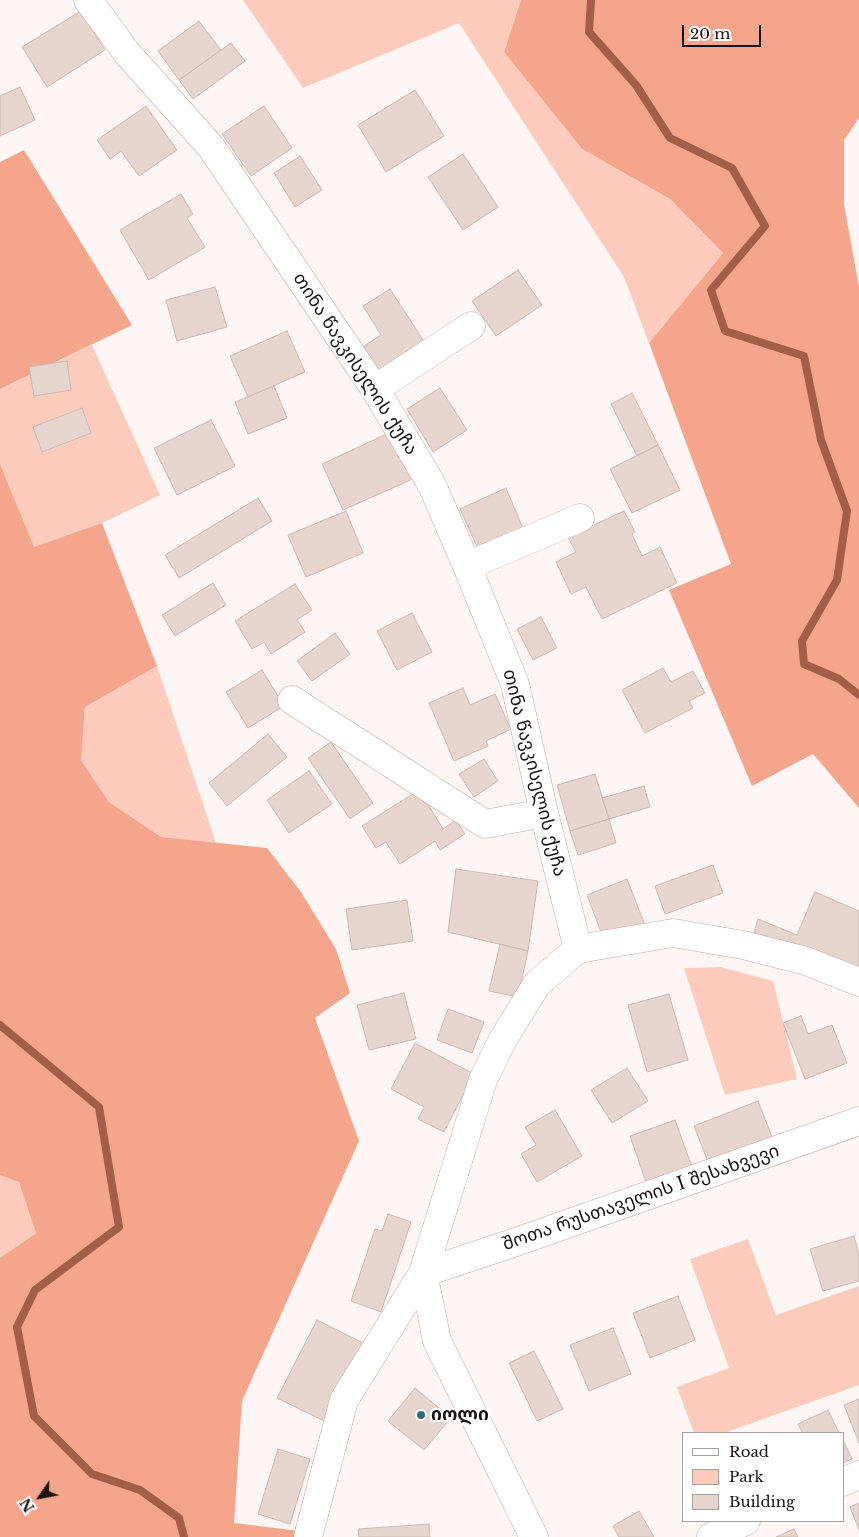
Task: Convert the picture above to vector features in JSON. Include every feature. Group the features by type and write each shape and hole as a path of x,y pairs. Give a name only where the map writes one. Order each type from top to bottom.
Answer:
{"street":[{"name":"თინა წავკისელის ქუჩა","path":"88,0 127,53 211,147 376,388 432,485 515,684 544,813 578,949"},
{"path":"376,388 470,326"},
{"path":"467,566 580,518"},
{"path":"292,700 485,824 544,813"},
{"path":"308,1537 344,1400 423,1273 483,1080 502,1041 537,984 578,949 673,933 743,945 797,958 859,982"},
{"name":"შოთა რუსთაველის I შესახვევი","path":"423,1273 859,1121"},
{"path":"423,1273 437,1341 534,1537"},
{"path":"844,1482 859,1475"},
{"path":"711,1537 744,1522"}],"green space":[{"path":"243,0 521,0 504,52 582,149 670,199 723,253 649,343 624,277 459,23 303,88"},
{"path":"92,345 160,495 102,523 34,548 0,464 0,389"},
{"path":"157,666 216,843 161,837 109,802 81,760 85,707"},
{"path":"720,967 773,981 797,1079 725,1095 684,968"},
{"path":"0,1175 19,1181 36,1233 0,1258"},
{"path":"748,1239 776,1315 859,1286 859,1385 727,1432 694,1432 677,1387 729,1368 690,1259"}],"shaded area":[{"path":"521,0 859,0 859,118 844,140 844,204 859,287 859,808 813,754 752,786 669,590 731,564 649,343 723,253 670,199 582,149 504,52"},
{"path":"24,150 132,325 0,389 0,162"},
{"path":"0,464 34,547 102,523 157,666 85,707 81,760 109,802 161,837 267,848 301,892 336,949 350,993 315,1018 359,1141 242,1401 234,1523 300,1531 299,1537 0,1537 0,1258 36,1233 19,1182 0,1175"}],"building":[{"path":"81,11 105,50 47,87 22,47"},
{"path":"199,21 221,50 179,80 158,51"},
{"path":"231,43 245,61 193,99 179,80"},
{"path":"20,87 35,120 0,136 0,96"},
{"path":"415,90 444,136 386,172 358,125"},
{"path":"146,106 177,150 139,176 121,151 110,159 97,140"},
{"path":"264,106 292,148 251,176 222,134"},
{"path":"463,154 498,207 463,230 428,177"},
{"path":"300,156 322,190 295,207 274,173"},
{"path":"181,194 193,214 187,218 205,247 149,280 120,230"},
{"path":"518,270 542,305 496,336 472,301"},
{"path":"215,287 227,327 177,341 166,300"},
{"path":"390,289 427,346 380,377 361,348 381,335 363,306"},
{"path":"287,331 305,372 248,397 230,356"},
{"path":"67,361 71,390 34,396 29,367"},
{"path":"274,386 287,418 248,434 235,402"},
{"path":"440,388 467,430 433,452 407,409"},
{"path":"632,393 658,445 637,456 611,404"},
{"path":"82,408 91,433 42,452 33,427"},
{"path":"211,420 235,466 177,495 154,448"},
{"path":"393,431 415,478 343,510 322,464"},
{"path":"658,445 680,490 632,513 610,469"},
{"path":"506,488 524,531 479,551 460,509"},
{"path":"258,498 272,521 179,578 165,555"},
{"path":"346,511 363,553 306,577 288,535"},
{"path":"624,511 635,532 632,534 642,556 660,547 677,583 602,619 586,587 571,594 556,562 576,552 568,537"},
{"path":"213,583 226,605 175,636 162,615"},
{"path":"295,584 312,610 297,620 305,632 271,654 264,642 252,649 235,621"},
{"path":"412,613 432,652 397,670 377,631"},
{"path":"541,617 557,648 533,660 517,629"},
{"path":"335,633 350,654 312,681 297,661"},
{"path":"663,668 671,682 693,671 705,693 689,701 693,708 645,733 622,690"},
{"path":"262,670 284,706 248,728 226,692"},
{"path":"463,688 470,705 495,694 511,729 486,741 488,746 454,761 429,703"},
{"path":"268,734 287,757 227,806 209,783"},
{"path":"331,742 373,803 350,819 308,758"},
{"path":"484,759 498,781 474,797 459,774"},
{"path":"309,771 332,804 289,833 267,800"},
{"path":"595,774 609,819 570,831 557,785"},
{"path":"644,786 650,807 609,819 602,798"},
{"path":"419,790 443,829 456,820 465,834 440,850 435,841 400,864 386,842 376,848 362,826"},
{"path":"609,819 616,843 578,855 570,831"},
{"path":"713,865 723,893 665,914 655,886"},
{"path":"456,869 538,881 528,951 448,932"},
{"path":"627,879 645,925 604,940 587,895"},
{"path":"815,892 859,911 859,969 753,936 758,919 797,935"},
{"path":"407,900 413,941 352,950 346,909"},
{"path":"500,944 528,951 518,997 489,991"},
{"path":"404,993 416,1039 369,1050 357,1005"},
{"path":"669,994 688,1060 647,1072 628,1005"},
{"path":"448,1009 484,1022 472,1053 437,1040"},
{"path":"801,1016 808,1034 832,1025 847,1063 805,1079 783,1023"},
{"path":"415,1043 474,1074 444,1132 418,1119 424,1107 391,1089"},
{"path":"627,1068 648,1101 612,1123 591,1090"},
{"path":"758,1101 774,1142 710,1167 694,1126"},
{"path":"555,1110 582,1156 537,1182 521,1154 536,1145 525,1127"},
{"path":"675,1120 695,1175 649,1191 630,1136"},
{"path":"388,1214 411,1222 381,1312 351,1301 375,1229 382,1231"},
{"path":"854,1236 859,1254 859,1281 823,1291 810,1249"},
{"path":"678,1296 695,1340 650,1358 633,1313"},
{"path":"317,1320 363,1343 324,1421 277,1398"},
{"path":"613,1328 631,1374 589,1391 570,1345"},
{"path":"534,1351 563,1409 537,1421 509,1363"},
{"path":"415,1388 451,1418 424,1450 388,1421"},
{"path":"859,1399 859,1443 844,1405"},
{"path":"828,1410 839,1432 802,1432 798,1424"},
{"path":"844,1442 852,1459 844,1463"},
{"path":"278,1449 310,1459 290,1524 258,1514"},
{"path":"859,1503 859,1530 850,1507"},
{"path":"639,1511 654,1537 619,1537 613,1526"},
{"path":"429,1524 430,1537 359,1537 358,1529"},
{"path":"794,1529 798,1537 776,1537"}],"waterway":[{"path":"591,0 589,32 636,85 670,138 732,168 765,226 711,290 725,331 804,356 821,440 847,511 837,580 802,641 804,664 839,679 859,695"},
{"path":"0,1025 99,1107 119,1227 35,1290 17,1327 34,1416 92,1474 140,1490 179,1518 184,1537"}],"place":[{"name":"იოლი","path":"421,1415"}]}
